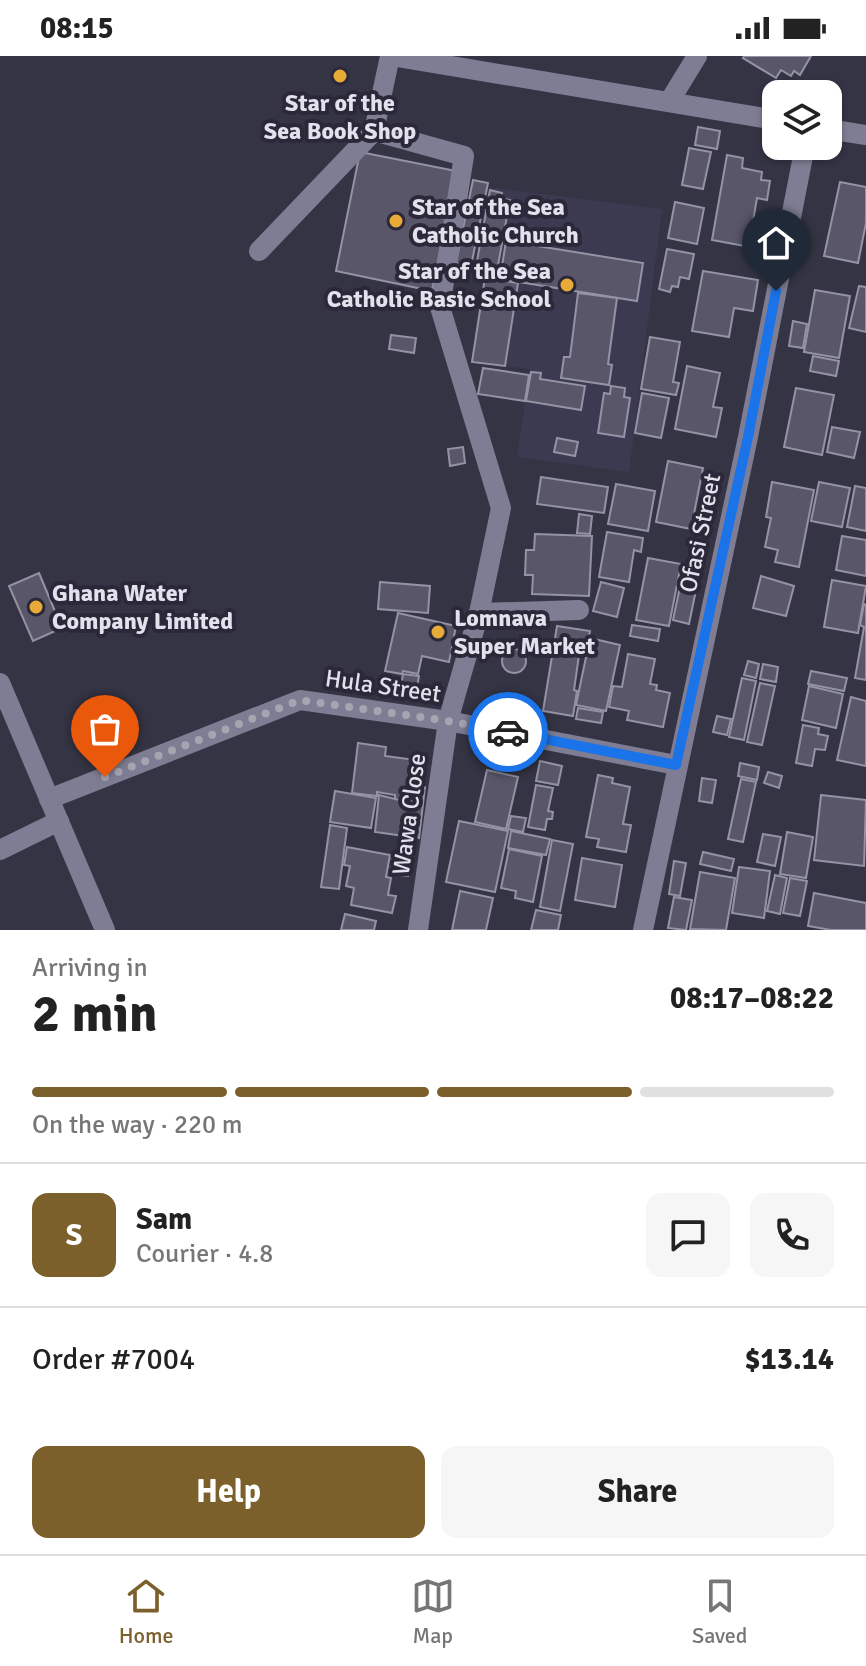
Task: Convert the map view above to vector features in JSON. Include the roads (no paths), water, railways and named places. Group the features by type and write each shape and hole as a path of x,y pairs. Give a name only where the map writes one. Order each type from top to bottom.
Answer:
{"street":[{"path":"259,251 374,131 394,56 762,118"},
{"path":"669,102 697,56"},
{"name":"Wawa Close","path":"374,131 464,156 440,307 501,508 479,613 448,721 418,930"},
{"path":"842,131 866,135"},
{"name":"Ofasi Street","path":"643,930 748,437 802,160"},
{"path":"479,613 579,610"},
{"path":"0,683 105,930"},
{"name":"Hula Street","path":"49,799 300,700 448,721 676,765"},
{"path":"0,850 59,821"}],"place":[{"name":"Star of the Sea Book Shop","path":"340,76"},
{"name":"Star of the Sea Catholic Church","path":"396,221"},
{"name":"Star of the Sea Catholic Basic School","path":"567,285"},
{"name":"Ghana Water Company Limited","path":"36,607"},
{"name":"Lomnava Super Market","path":"438,632"}]}
